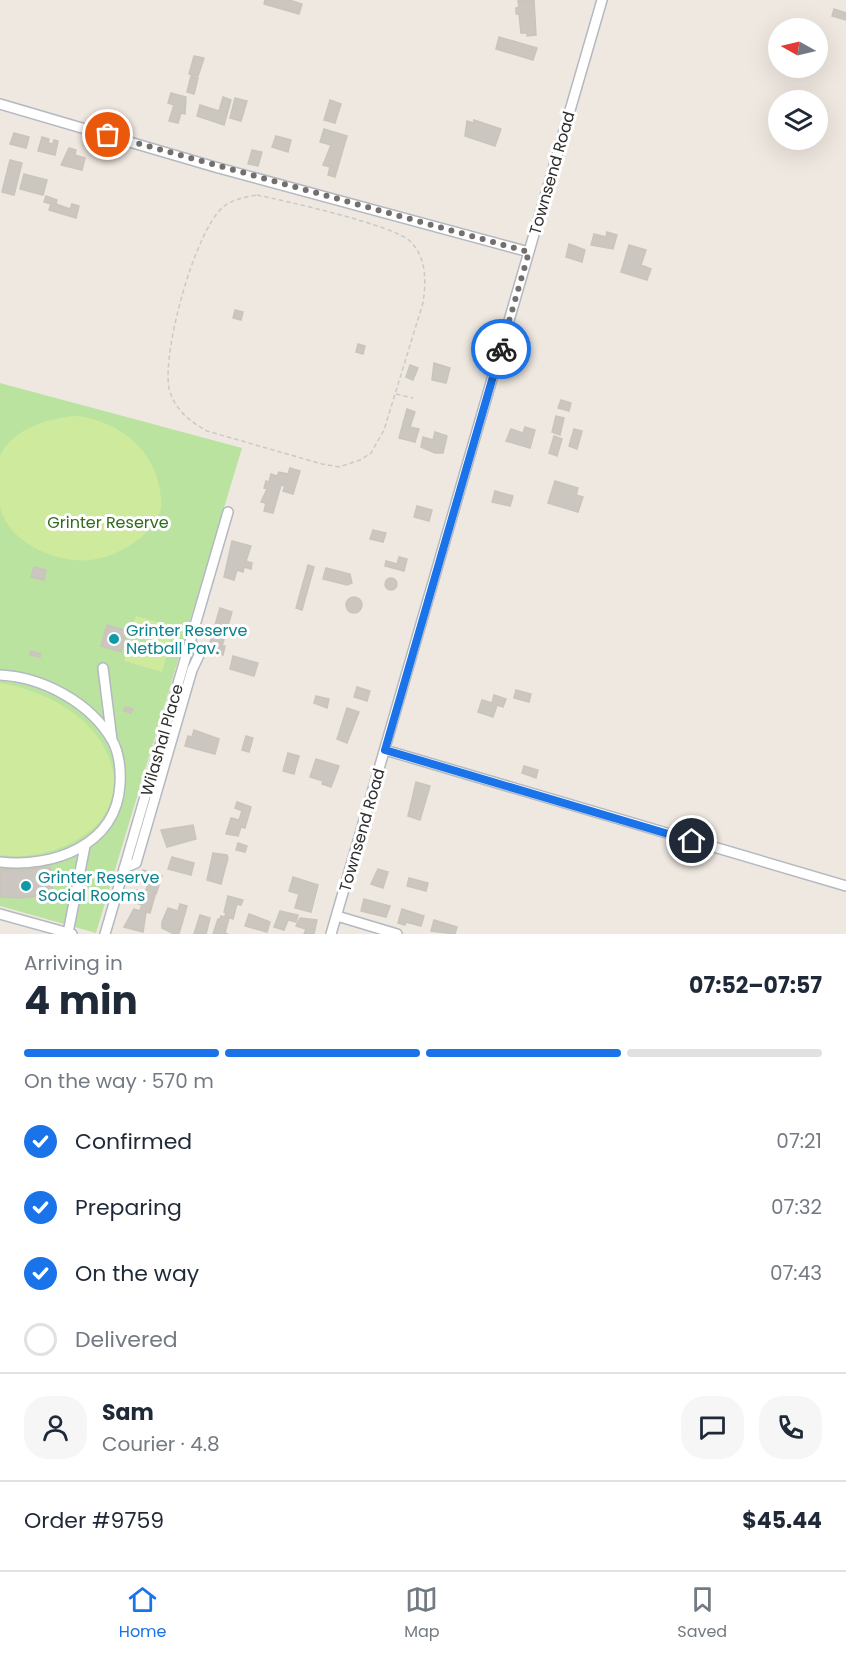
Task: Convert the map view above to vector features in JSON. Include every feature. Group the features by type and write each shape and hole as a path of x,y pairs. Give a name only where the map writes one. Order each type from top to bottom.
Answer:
{"street":[{"name":"Townsend Road","path":"332,934 602,0"},
{"path":"0,104 215,167 529,252"},
{"name":"Wilashal Place","path":"105,934 228,512"},
{"path":"0,862 40,861 64,856 85,846 100,833 116,805 121,775 112,740 103,668"},
{"path":"0,675 30,679 63,694 89,714 112,740"},
{"path":"385,750 846,886"},
{"path":"0,914 70,933 85,846"},
{"path":"337,916 397,934"}],"path":[{"path":"257,195 274,198 403,235 412,243 420,255 426,285 423,303 395,393 384,430 371,453 339,467 207,431 188,421 175,402 170,389 168,374 173,332 209,222 224,206 241,198 257,195"},
{"path":"395,393 413,398"}],"green space":[{"name":"Grinter Reserve","path":"0,383 242,448 96,933 0,906"},
{"path":"78,416 118,430 140,447 155,471 161,499 161,508 157,518 143,536 123,550 91,560 64,558 36,548 13,531 0,506 0,456 6,446 23,431 34,426"},
{"path":"136,616 174,627 169,645 131,634"},
{"path":"129,643 167,654 162,672 124,661"},
{"path":"0,683 34,692 67,708 94,732 111,763 114,786 109,806 98,823 63,847 21,856 0,855"}],"building":[{"path":"265,0 289,0 302,4 299,14 264,4"},
{"path":"534,0 536,35 527,36 527,33 521,33 516,8 519,7 518,1"},
{"path":"834,9 846,13 846,20 832,16"},
{"path":"499,37 537,48 533,60 496,49"},
{"path":"194,56 204,58 198,76 189,74"},
{"path":"191,76 198,78 194,94 187,92"},
{"path":"171,93 186,97 185,114 181,113 178,123 169,121 174,105 168,103"},
{"path":"223,97 231,100 224,125 197,116 200,105 219,111"},
{"path":"235,98 247,101 241,121 230,118"},
{"path":"330,100 341,104 335,123 324,120"},
{"path":"474,120 501,129 495,146 465,136 467,121 474,123"},
{"path":"324,129 347,136 335,177 328,175 330,167 323,165 331,145 320,142"},
{"path":"14,133 29,137 26,148 10,144"},
{"path":"276,136 291,140 288,152 272,147"},
{"path":"42,137 49,139 48,143 53,144 54,140 58,141 55,155 38,151"},
{"path":"69,148 76,150 75,155 85,158 82,170 61,165"},
{"path":"252,150 262,152 258,166 248,164"},
{"path":"10,160 22,163 14,195 2,192"},
{"path":"24,174 47,180 43,195 20,189"},
{"path":"46,196 57,200 56,204 70,209 72,204 79,206 76,218 49,210 51,204 44,202"},
{"path":"607,232 617,235 613,249 591,245 594,234 606,237"},
{"path":"569,244 585,250 582,262 566,257"},
{"path":"629,245 646,250 641,265 651,269 647,280 621,272"},
{"path":"235,310 243,312 241,320 233,318"},
{"path":"358,344 365,346 363,354 356,352"},
{"path":"434,363 450,368 446,383 432,380"},
{"path":"410,365 418,368 413,380 406,377"},
{"path":"561,400 571,403 569,411 558,408"},
{"path":"407,409 415,412 410,427 419,429 415,442 399,438"},
{"path":"556,416 564,418 560,435 552,432"},
{"path":"525,427 535,430 530,448 506,441 511,429 523,433"},
{"path":"574,429 582,431 577,449 569,446"},
{"path":"435,432 447,436 443,453 435,453 421,447 423,437 433,440"},
{"path":"554,436 562,439 557,456 549,453"},
{"path":"290,468 300,471 293,494 283,491 285,486 281,485 273,513 264,511 266,503 261,502 267,489 264,488 266,481 269,482 271,474 277,476 279,472 288,474"},
{"path":"555,481 578,488 576,495 583,497 578,512 548,503"},
{"path":"495,491 513,496 510,506 492,502"},
{"path":"417,506 432,510 429,521 414,517"},
{"path":"373,530 386,533 383,542 370,539"},
{"path":"232,541 251,546 246,561 252,563 251,569 244,567 243,572 237,570 234,580 224,577"},
{"path":"399,557 407,559 404,571 385,566 386,561 397,564"},
{"path":"308,565 314,567 302,610 296,608"},
{"path":"34,567 46,570 44,580 31,577"},
{"path":"326,568 350,574 352,583 347,585 323,579"},
{"path":"393,578 397,584 393,590 389,590 385,582"},
{"path":"354,597 360,599 362,605 360,611 354,613 348,611 346,605 348,599"},
{"path":"220,608 232,612 222,646 225,646 223,655 214,652 217,644 210,642"},
{"name":"Grinter Reserve Netball Pav.","path":"107,625 127,631 121,652 101,646"},
{"path":"31,651 41,654 40,657 30,655"},
{"path":"233,656 258,663 254,676 230,669"},
{"path":"357,687 370,691 367,701 354,697"},
{"path":"516,690 531,694 529,702 514,698"},
{"path":"494,695 506,699 503,707 497,705 493,717 478,712 482,700 492,703"},
{"path":"316,696 329,699 327,708 314,703"},
{"path":"125,707 133,709 131,713 124,711"},
{"path":"347,708 359,712 347,743 337,739"},
{"path":"194,730 219,739 215,754 185,746 188,736 192,737"},
{"path":"246,736 253,738 249,752 242,750"},
{"path":"288,753 299,756 294,774 283,771"},
{"path":"316,759 339,766 331,787 322,784 323,781 310,777"},
{"path":"524,766 538,770 536,778 522,773"},
{"path":"416,782 430,786 420,820 408,816"},
{"path":"237,802 251,807 245,828 241,827 238,836 226,834 231,818 239,820 242,811 235,808"},
{"path":"193,825 196,839 167,847 161,830"},
{"path":"238,843 247,846 245,852 236,850"},
{"path":"213,853 227,855 228,858 221,884 207,880"},
{"path":"172,857 194,863 191,875 168,869"},
{"name":"Grinter Reserve Social Rooms","path":"50,867 53,895 1,897 0,869 22,870"},
{"path":"378,869 388,872 383,888 371,884"},
{"path":"143,870 162,876 156,894 146,890 148,885 139,882"},
{"path":"293,877 318,885 311,912 295,908 299,894 289,891"},
{"path":"409,878 428,883 426,891 407,886"},
{"path":"137,890 155,895 150,913 140,910 142,905 133,902"},
{"path":"228,896 243,900 241,905 237,904 233,919 225,916 224,912"},
{"path":"364,899 390,906 386,917 361,911"},
{"path":"180,904 187,906 179,934 174,934 162,928 162,922 168,908 178,911"},
{"path":"134,909 146,913 143,932 124,927"},
{"path":"402,909 424,916 421,926 406,922 405,925 398,923"},
{"path":"280,911 298,915 296,922 288,920 284,930 274,927"},
{"path":"249,914 270,922 267,932 245,926"},
{"path":"200,915 210,918 206,934 194,934"},
{"path":"221,916 229,918 225,933 228,934 213,934 218,919"},
{"path":"300,918 317,920 314,934 304,934 306,929 296,926"},
{"path":"434,920 457,927 455,934 431,931"}],"way so far":[{"path":"108,135 215,167 529,252 501,349"}],"place":[{"name":"Grinter Reserve Netball Pav.","path":"114,639"},
{"name":"Grinter Reserve Social Rooms","path":"26,886"}],"route":[{"path":"501,349 385,750 692,841"}]}
